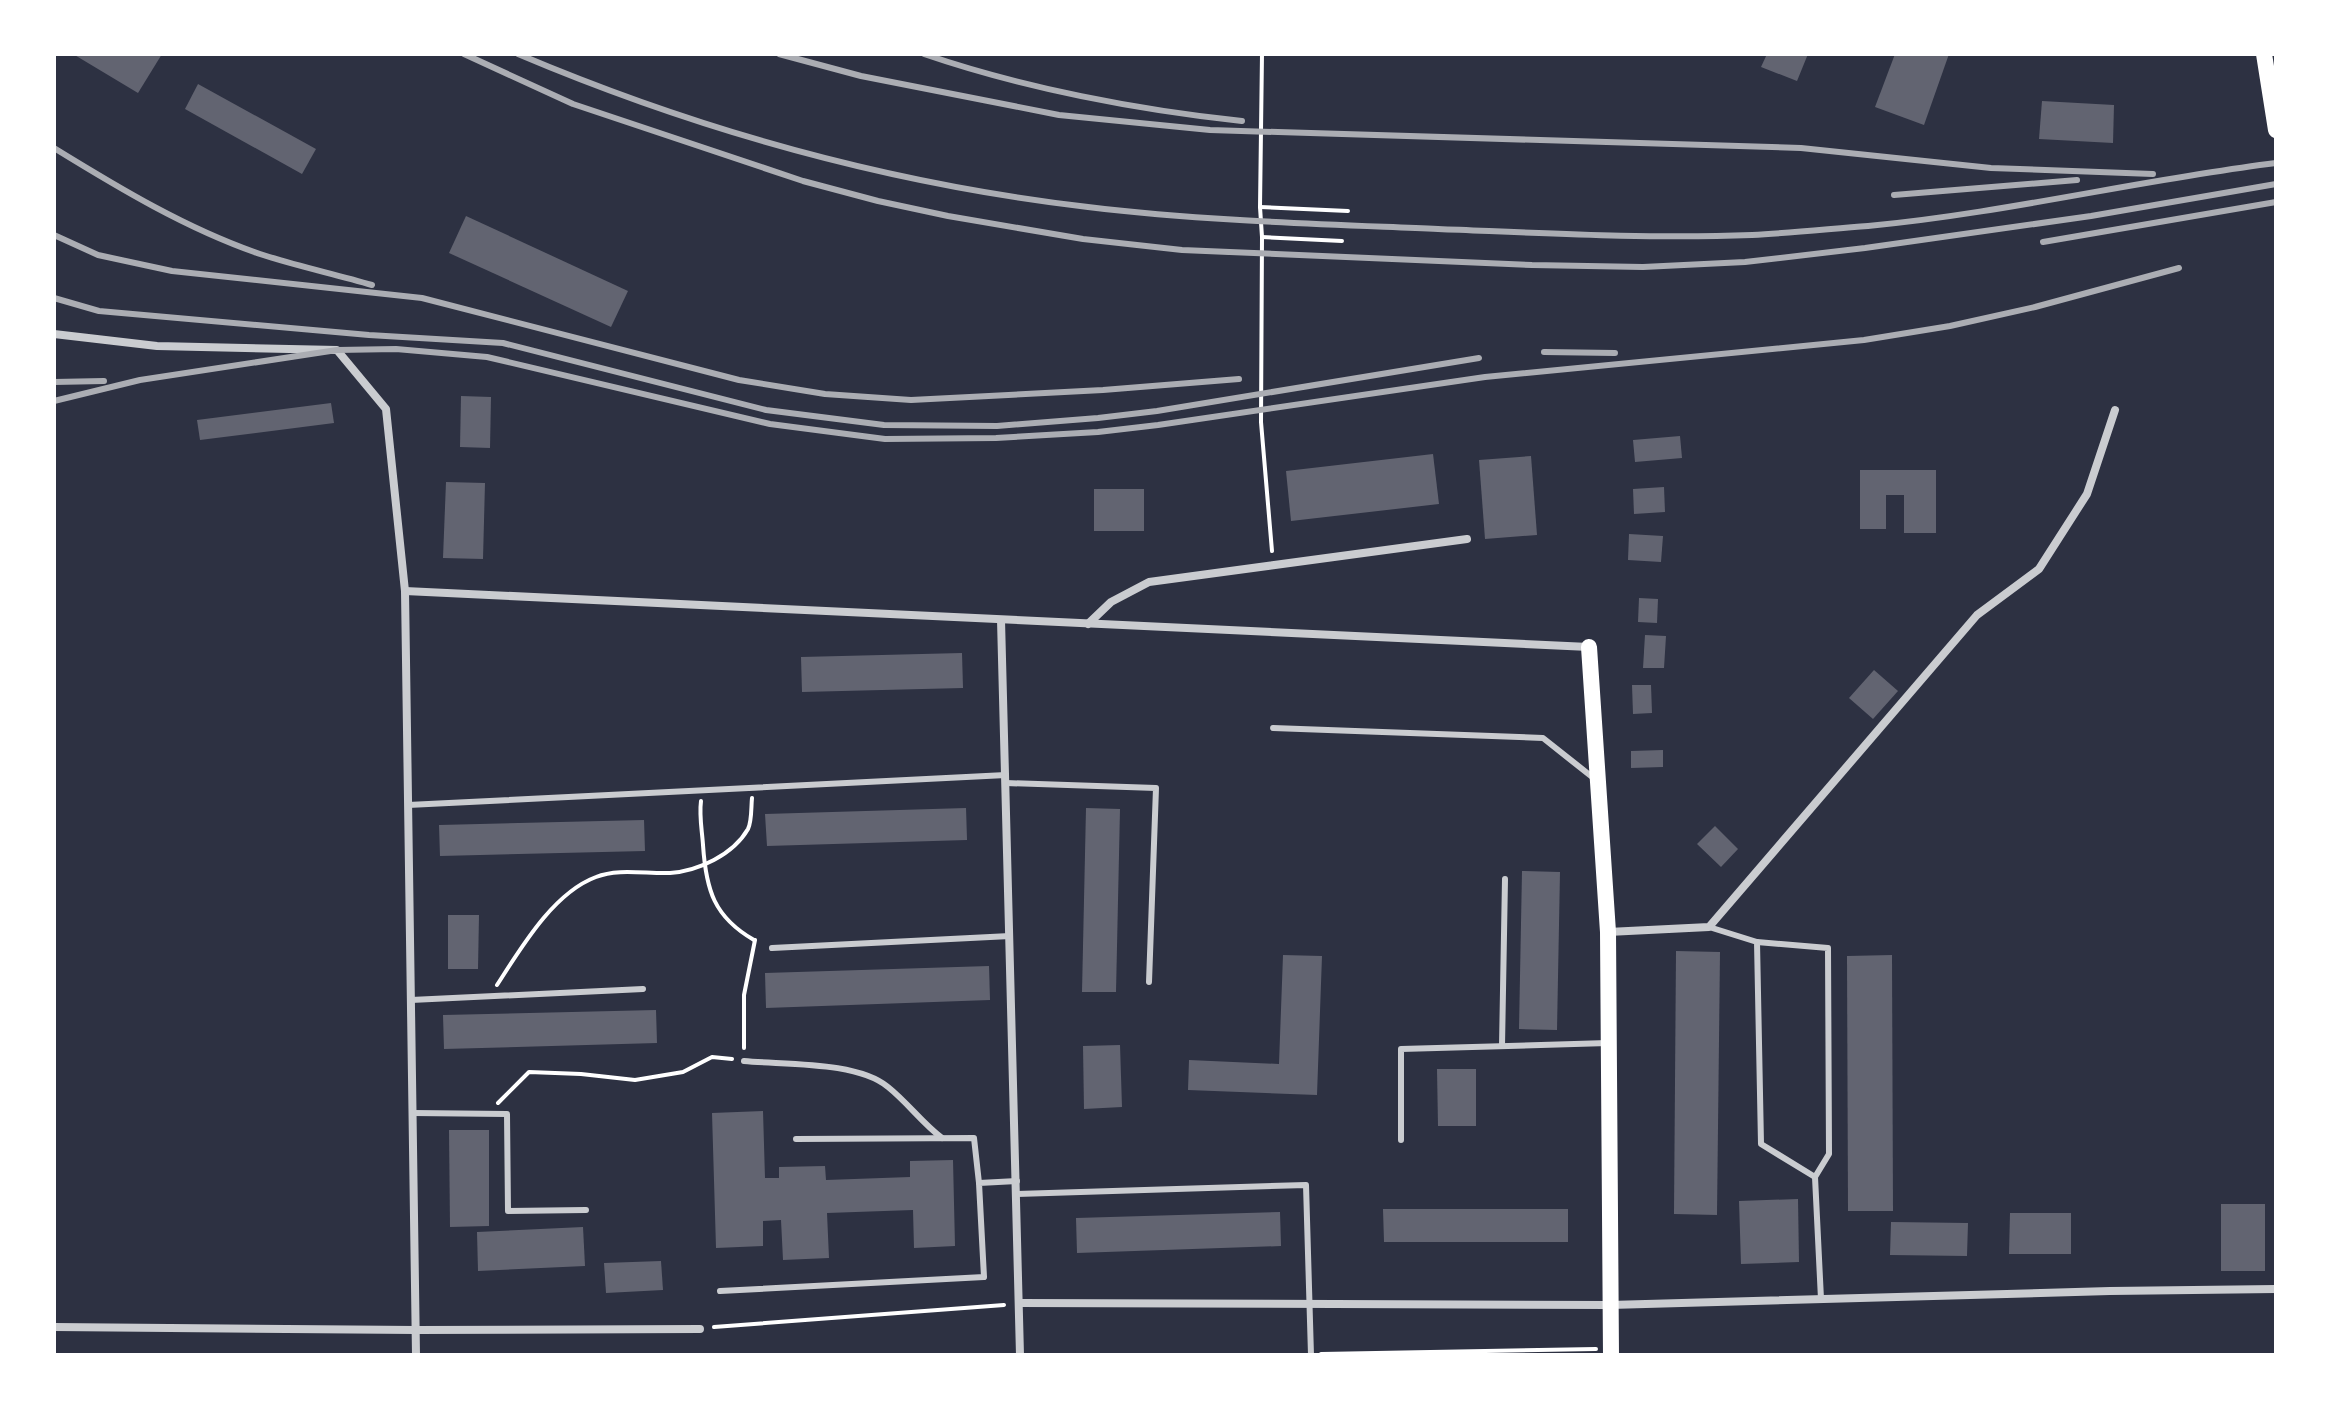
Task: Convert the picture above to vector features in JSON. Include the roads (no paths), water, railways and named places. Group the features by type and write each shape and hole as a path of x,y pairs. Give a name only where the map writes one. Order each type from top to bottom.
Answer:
{"main road":[{"path":"2264,54 2276,130"},
{"path":"1589,647 1608,932 1611,1352"}],"street":[{"path":"54,334 157,346 337,350 386,409 405,591 416,1355"},
{"path":"1608,932 1709,927 1977,615 2039,569 2087,494 2115,410"},
{"path":"1088,624 1111,602 1149,582 1467,539"},
{"path":"405,591 1589,647"},
{"path":"1001,620 1020,1355"},
{"path":"1020,1303 1610,1305 2276,1289"},
{"path":"54,1327 700,1329"}],"lane":[{"path":"1273,728 1543,738 1598,783"},
{"path":"408,805 1006,779 1156,788 1149,982"},
{"path":"1502,1046 1505,879"},
{"path":"1709,927 1757,942 1828,948 1829,1154 1815,1177 1821,1299"},
{"path":"772,948 1010,936"},
{"path":"1757,942 1761,1144 1815,1177"},
{"path":"411,1000 643,989"},
{"path":"1401,1140 1401,1049 1608,1043"},
{"path":"744,1061 820,1066 861,1074 886,1085 942,1138"},
{"path":"413,1113 507,1114 508,1211 586,1210"},
{"path":"720,1291 984,1277 974,1138 796,1139"},
{"path":"979,1183 1017,1181"},
{"path":"1017,1194 1306,1185 1311,1354"}],"railway":[{"path":"464,54 573,104 803,181 948,216 1083,239 1182,250 1532,265 1643,267 1745,262 2091,216 2276,184"},
{"path":"518,54 656,107 798,151 870,169 1015,197 1219,219 1595,235 1752,235 1919,220 2276,163"},
{"path":"779,54 861,76 1059,115 1210,130 1801,148 1991,168 2153,174"},
{"path":"924,54 1081,96 1242,121"},
{"path":"54,148 128,193 206,233 274,258 372,285"},
{"path":"1894,195 2077,180"},
{"path":"2043,242 2276,202"},
{"path":"54,235 98,255 172,271 422,298 739,380 825,394 911,400 1239,379"},
{"path":"54,401 140,380 337,350 396,349 487,357 770,424 885,439 996,438 1098,432 1485,377 1864,340 1950,326 2035,307 2179,268"},
{"path":"54,298 99,311 369,335 503,343 766,410 884,425 997,426 1098,418 1479,358"},
{"path":"1544,352 1615,353"},
{"path":"54,382 104,381"}]}
